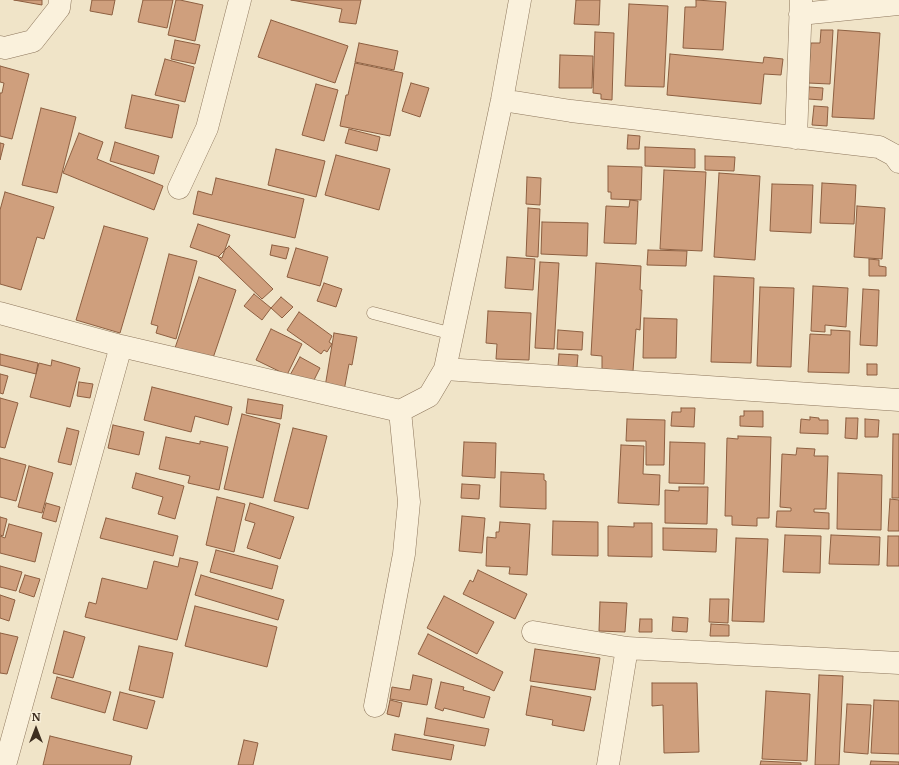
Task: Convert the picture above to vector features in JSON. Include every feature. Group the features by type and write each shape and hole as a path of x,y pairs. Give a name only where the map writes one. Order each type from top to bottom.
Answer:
{"street":[{"path":"0,47 5,48 33,41 59,8 60,0"},
{"path":"179,188 207,128 240,0"},
{"path":"0,313 121,346 400,411 429,396 446,369 502,100 520,0"},
{"path":"796,138 801,7 899,4"},
{"path":"502,100 571,111 879,147 894,155 899,162"},
{"path":"5,765 121,346"},
{"path":"446,369 899,400"},
{"path":"375,706 404,554 409,502 400,411"},
{"path":"533,632 627,648 899,663"},
{"path":"608,765 627,648"}],"lane":[{"path":"373,313 453,334"}],"building":[{"path":"14,0 42,0 42,5"},
{"path":"92,0 115,0 112,15 90,11"},
{"path":"143,0 173,0 167,28 138,22"},
{"path":"176,0 203,5 195,41 168,35"},
{"path":"291,0 361,0 356,24 339,22 342,9"},
{"path":"576,0 600,0 599,25 574,24"},
{"path":"696,0 726,2 723,50 683,48 685,7 696,7"},
{"path":"629,4 668,6 664,87 625,86"},
{"path":"271,20 348,46 335,83 258,57"},
{"path":"821,30 833,30 830,84 808,83 811,43 820,43"},
{"path":"838,30 880,33 874,119 832,117"},
{"path":"595,32 614,33 612,100 601,99 601,94 593,93"},
{"path":"175,40 200,45 195,64 171,59"},
{"path":"359,43 398,51 394,70 355,62"},
{"path":"670,54 763,63 764,57 783,59 781,75 764,74 761,104 667,95"},
{"path":"560,55 593,56 592,88 559,88"},
{"path":"165,59 194,67 185,102 155,95"},
{"path":"355,63 403,73 390,136 340,126 346,95 348,95"},
{"path":"0,66 29,74 12,139 0,136 0,93 2,93 4,83 0,82"},
{"path":"411,83 429,88 420,117 402,111"},
{"path":"316,84 338,90 324,141 302,135"},
{"path":"809,87 823,88 822,100 808,99"},
{"path":"132,95 179,105 172,138 125,128"},
{"path":"814,106 828,107 827,126 812,125"},
{"path":"41,108 76,117 57,193 22,185"},
{"path":"349,129 380,137 377,151 345,143"},
{"path":"79,133 103,142 97,159 163,186 154,210 63,173"},
{"path":"628,135 640,136 639,149 627,149"},
{"path":"115,142 159,156 154,174 110,161"},
{"path":"0,143 4,144 0,160"},
{"path":"645,147 695,149 695,168 645,166"},
{"path":"276,149 325,161 316,197 268,185"},
{"path":"336,155 390,169 379,210 325,195"},
{"path":"705,156 735,157 734,171 705,170"},
{"path":"608,166 642,167 641,200 611,199 611,192 608,192"},
{"path":"664,170 706,172 702,251 660,249"},
{"path":"719,173 760,176 755,260 714,257"},
{"path":"527,177 541,178 540,205 526,204"},
{"path":"216,178 304,199 295,238 193,214 198,191 212,195"},
{"path":"822,183 856,185 854,224 820,223"},
{"path":"772,184 813,185 811,233 770,231"},
{"path":"5,192 54,207 44,239 37,237 21,290 0,284 0,210"},
{"path":"630,200 638,201 636,244 604,243 606,206 629,207"},
{"path":"857,206 885,208 882,259 854,257"},
{"path":"528,208 540,209 538,257 526,256"},
{"path":"542,222 588,223 587,256 541,254"},
{"path":"198,224 230,235 222,258 190,247"},
{"path":"104,226 148,238 120,333 76,320"},
{"path":"272,245 289,248 286,259 270,255"},
{"path":"229,246 273,289 262,299 218,257"},
{"path":"296,248 328,257 320,286 287,277"},
{"path":"648,250 687,251 686,266 647,265"},
{"path":"169,254 197,261 176,339 156,333 158,326 151,324"},
{"path":"507,257 535,259 533,290 505,288"},
{"path":"869,259 879,260 879,266 886,267 886,276 869,276"},
{"path":"540,262 559,263 554,349 535,348"},
{"path":"596,263 641,266 640,290 642,290 640,330 636,329 633,371 602,369 602,356 591,355"},
{"path":"714,276 754,278 751,363 711,362"},
{"path":"199,277 236,290 211,364 174,351"},
{"path":"324,283 342,289 336,307 317,301"},
{"path":"813,286 848,288 846,327 825,325 825,332 811,331"},
{"path":"760,287 794,288 791,367 757,366"},
{"path":"863,289 879,290 877,346 860,345"},
{"path":"254,294 271,308 262,320 244,306"},
{"path":"281,297 293,307 282,318 271,308"},
{"path":"488,311 531,313 529,360 496,359 497,344 486,343"},
{"path":"299,312 332,336 329,342 332,344 327,352 324,350 321,354 287,330"},
{"path":"644,318 677,319 676,358 643,358"},
{"path":"271,329 302,344 287,375 256,360"},
{"path":"558,330 583,332 582,350 557,349"},
{"path":"831,330 850,331 849,373 808,372 810,334 831,335"},
{"path":"334,333 357,337 352,365 349,364 343,396 324,393"},
{"path":"0,354 38,363 36,374 0,365"},
{"path":"559,354 578,355 577,367 558,366"},
{"path":"300,357 320,368 310,388 289,377"},
{"path":"52,360 80,368 70,407 30,397 39,363 51,366"},
{"path":"867,364 877,364 877,375 867,375"},
{"path":"0,374 8,376 3,394 0,393"},
{"path":"79,382 93,384 90,398 77,396"},
{"path":"152,387 232,407 228,425 195,416 191,432 144,420"},
{"path":"0,398 18,403 5,448 0,447"},
{"path":"248,399 283,405 281,419 246,413"},
{"path":"681,408 695,408 694,427 671,426 672,412 681,412"},
{"path":"744,411 763,411 763,427 740,426 740,416 744,416"},
{"path":"242,414 280,424 263,498 224,489"},
{"path":"810,417 819,418 819,420 828,420 828,434 800,433 801,419 810,420"},
{"path":"846,418 858,418 857,439 845,438"},
{"path":"627,419 665,420 664,465 646,465 646,441 626,441"},
{"path":"865,419 879,420 878,437 865,437"},
{"path":"113,425 144,432 139,455 108,448"},
{"path":"67,428 79,431 71,465 58,462"},
{"path":"293,428 327,436 308,509 274,501"},
{"path":"893,434 899,434 899,498 892,498"},
{"path":"738,436 771,437 769,518 757,518 757,526 732,525 732,516 725,516 727,438 738,439"},
{"path":"166,437 200,444 200,441 228,447 219,490 188,483 190,476 159,469"},
{"path":"464,442 496,443 495,478 462,476"},
{"path":"670,442 705,443 704,484 669,483"},
{"path":"621,445 644,446 643,474 660,475 659,505 618,503"},
{"path":"797,448 815,449 814,456 828,456 826,509 814,509 814,512 829,513 829,529 776,527 777,511 791,511 791,508 780,507 782,454 796,455"},
{"path":"0,458 26,465 16,501 0,497"},
{"path":"29,466 53,473 42,513 18,507"},
{"path":"501,472 544,474 544,480 546,481 546,509 500,507"},
{"path":"136,473 184,486 175,519 158,514 163,497 132,488"},
{"path":"838,473 882,475 881,530 837,529"},
{"path":"462,484 480,485 479,499 461,498"},
{"path":"679,487 708,487 707,524 665,523 665,490 679,491"},
{"path":"217,497 245,504 234,552 206,545"},
{"path":"890,499 899,500 899,531 888,531"},
{"path":"46,503 60,507 56,522 42,518"},
{"path":"250,503 294,517 280,559 247,548 255,523 245,520"},
{"path":"462,516 485,518 482,553 459,551"},
{"path":"0,517 7,519 3,536 0,535"},
{"path":"106,518 178,536 173,556 100,538"},
{"path":"553,521 598,522 598,556 552,555"},
{"path":"500,522 530,524 527,575 509,574 510,567 486,566 487,537 496,538 496,532 499,532"},
{"path":"634,523 652,523 652,557 608,556 608,526 634,527"},
{"path":"9,524 42,533 35,562 0,553 0,536 5,538"},
{"path":"663,528 717,529 716,552 663,550"},
{"path":"785,535 821,536 820,573 783,572"},
{"path":"831,535 880,537 879,565 829,564"},
{"path":"888,536 899,536 899,566 887,566"},
{"path":"736,538 768,539 764,622 732,621"},
{"path":"216,550 278,566 272,589 210,572"},
{"path":"180,558 198,562 177,640 85,617 89,602 96,604 102,578 147,589 154,561 178,567"},
{"path":"0,566 22,572 16,591 0,587"},
{"path":"478,570 527,594 515,619 463,594 470,580 473,582"},
{"path":"25,575 40,579 34,597 19,592"},
{"path":"201,575 284,600 278,620 195,595"},
{"path":"0,595 15,600 9,621 0,618"},
{"path":"444,596 494,622 477,654 427,628"},
{"path":"710,599 729,599 728,623 709,622"},
{"path":"600,602 627,603 625,632 599,631"},
{"path":"195,606 277,627 267,667 185,646"},
{"path":"673,617 688,618 687,632 672,631"},
{"path":"640,619 652,619 652,632 639,632"},
{"path":"711,624 729,625 729,636 710,636"},
{"path":"64,631 85,637 73,678 53,673"},
{"path":"0,633 18,637 7,674 0,673"},
{"path":"428,634 503,672 494,691 418,654"},
{"path":"139,646 173,653 163,698 129,690"},
{"path":"535,649 600,658 595,690 530,681"},
{"path":"413,675 432,679 427,705 390,699 392,687 410,690"},
{"path":"819,675 843,676 839,765 815,765"},
{"path":"57,677 111,692 105,713 51,698"},
{"path":"441,682 464,687 463,690 490,697 484,718 444,708 443,711 435,708"},
{"path":"652,683 697,683 699,752 664,753 663,705 652,706"},
{"path":"531,686 591,697 584,731 552,725 553,720 526,715"},
{"path":"766,691 810,694 807,761 762,759"},
{"path":"120,692 155,701 147,729 113,720"},
{"path":"390,700 402,703 399,717 387,714"},
{"path":"874,700 899,701 899,754 871,753"},
{"path":"847,704 871,705 868,754 844,752"},
{"path":"427,718 489,729 485,746 424,735"},
{"path":"395,734 454,745 451,760 392,750"},
{"path":"50,736 132,756 130,765 43,765"},
{"path":"244,740 258,743 253,765 238,765"},
{"path":"761,761 801,763 801,765 760,765"},
{"path":"871,761 899,762 899,765 870,765"}]}
